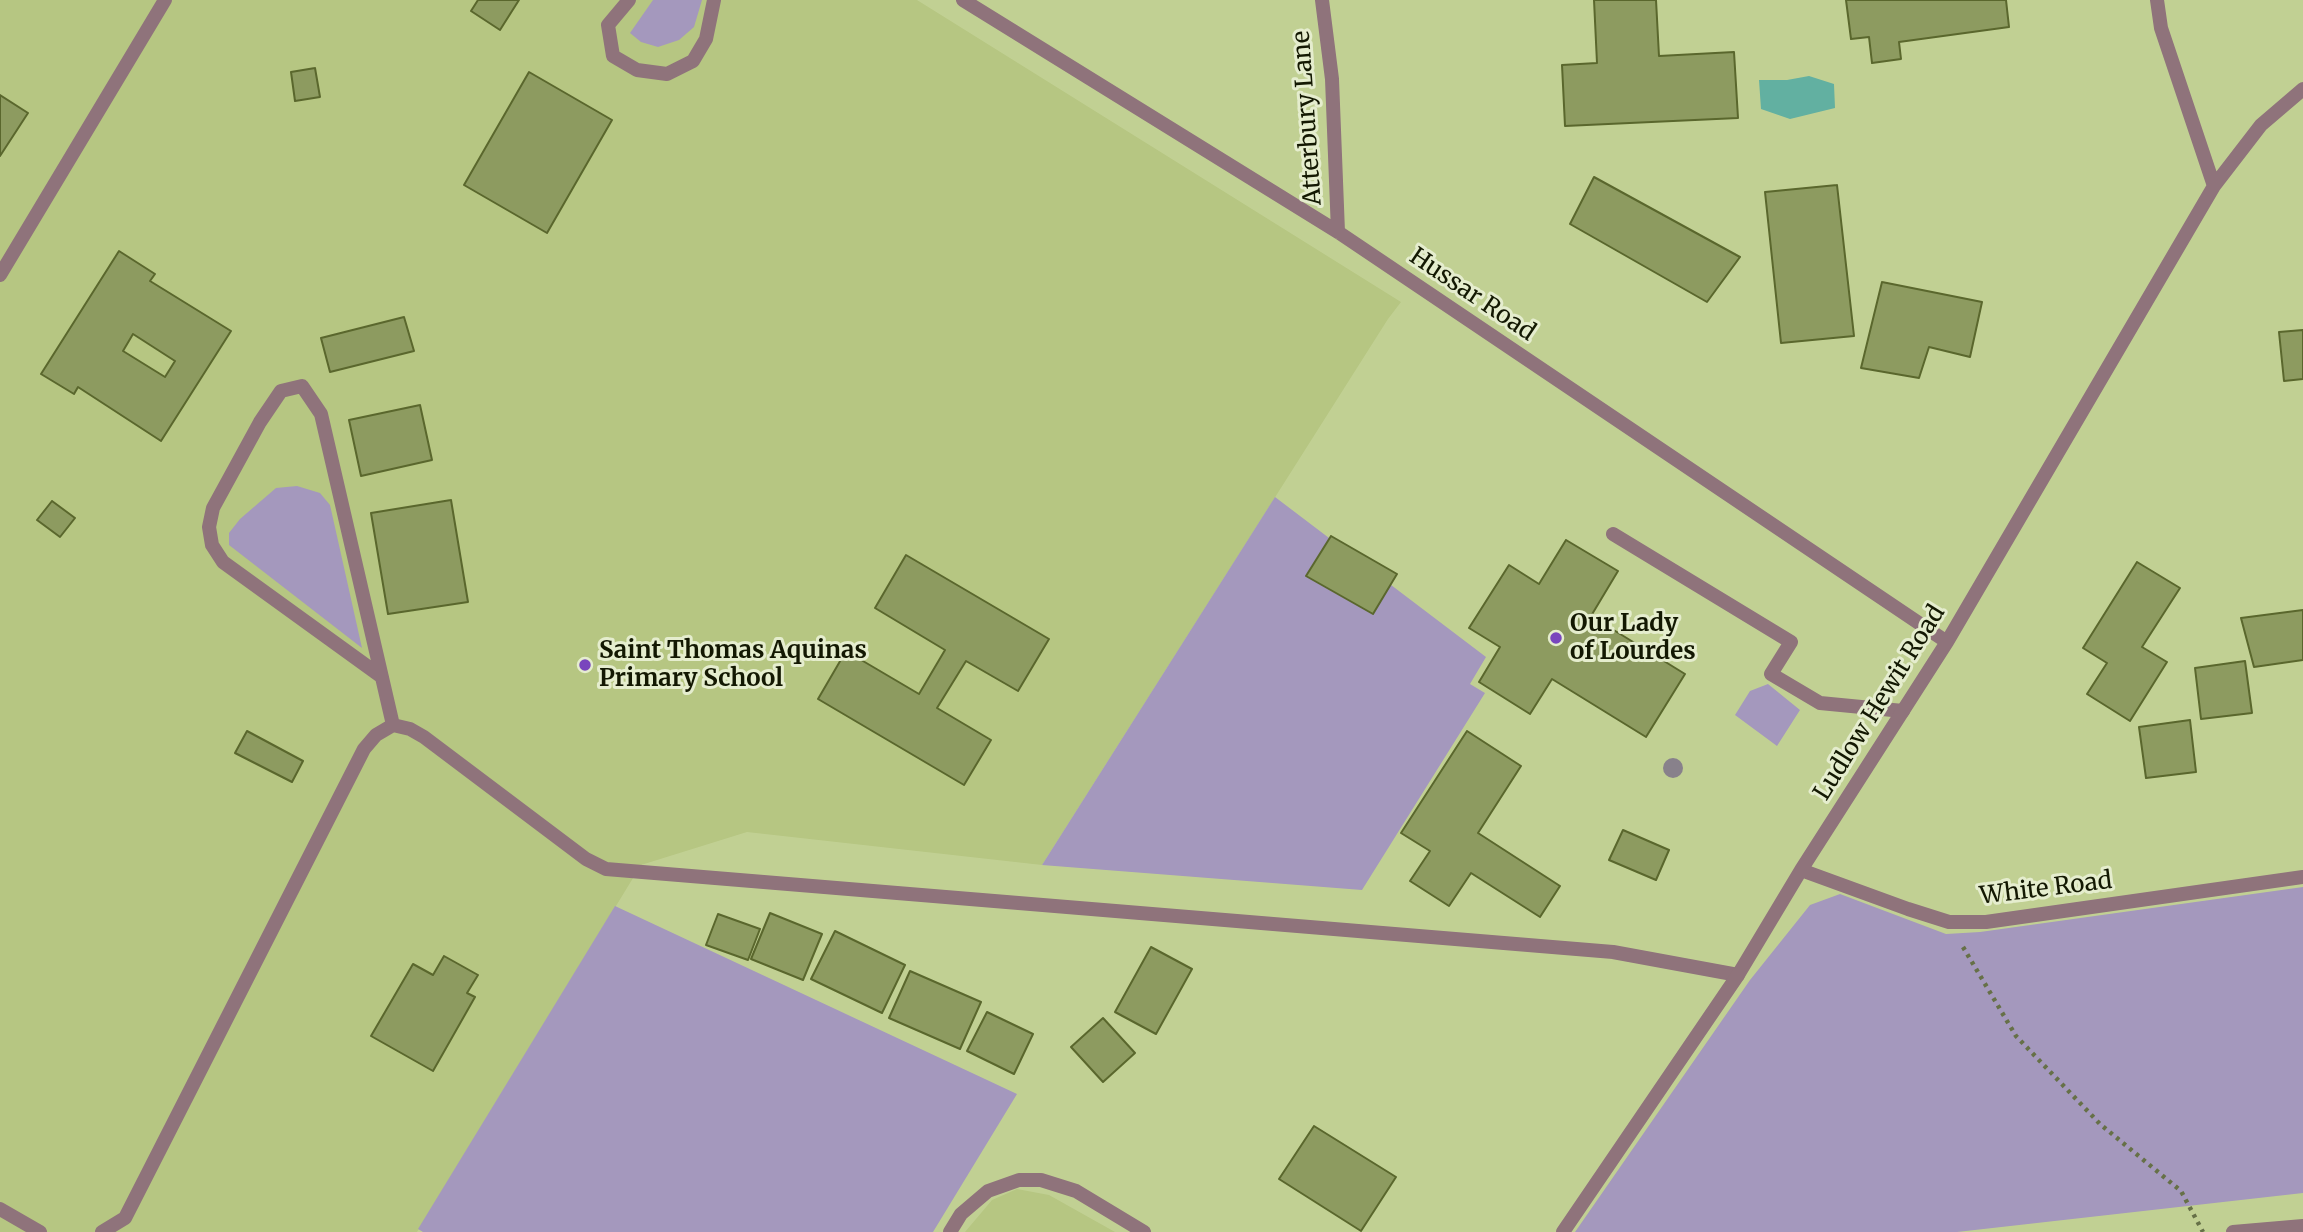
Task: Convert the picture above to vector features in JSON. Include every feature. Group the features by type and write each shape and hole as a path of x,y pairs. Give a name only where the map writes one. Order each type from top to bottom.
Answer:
{"street":[{"path":"0,275 165,0"},
{"path":"629,0 608,25 613,56 637,70 667,74 693,61 706,39 714,0"},
{"name":"Hussar Road","path":"963,0 1338,232 1947,642"},
{"name":"Atterbury Lane","path":"1322,0 1332,79 1338,232"},
{"path":"2157,0 2161,28 2214,186"},
{"name":"Ludlow Hewit Road","path":"1563,1232 1738,975 1801,870 1947,642 2214,186 2261,125 2303,89"},
{"path":"382,677 223,562 212,545 209,527 213,508 260,422 281,391 302,386 321,414 382,677 393,726"},
{"path":"1613,534 1791,642 1771,674 1819,703 1903,711"},
{"path":"102,1232 125,1218 364,749 376,735 393,726 410,729 424,737 586,859 606,869 1613,953 1738,975"},
{"name":"White Road","path":"1801,870 1949,922 1986,922 2303,877"},
{"path":"950,1232 961,1214 988,1191 1019,1180 1041,1180 1076,1191 1144,1232"},
{"path":"0,1209 40,1232"},
{"path":"2233,1232 2303,1226"}],"path":[{"path":"1949,922 2016,1037 2100,1124 2181,1191 2203,1232"}],"shaded area":[{"name":"Saint Thomas Aquinas Primary School","path":"0,0 917,0 1401,302 1042,865 747,832 641,865 417,1232 0,1232"},
{"path":"653,0 702,0 694,27 679,40 658,47 641,42 630,33"},
{"path":"297,486 320,493 330,505 362,648 229,545 229,533 240,519 276,488"},
{"path":"1275,497 1486,657 1470,684 1485,693 1362,890 1042,865"},
{"path":"1768,684 1800,710 1777,746 1735,715 1750,691"},
{"path":"2303,887 2303,1193 1957,1232 1575,1232 1750,980 1810,905 1840,894 1946,934 1980,932"},
{"path":"615,906 1017,1094 933,1232 423,1232 418,1229"},
{"path":"1017,1189 1049,1195 1115,1232 965,1232 992,1200"}],"water":[{"path":"1809,76 1834,84 1835,108 1790,119 1761,109 1759,80 1787,80"}],"building":[{"path":"478,0 519,0 500,30 471,11"},
{"path":"1594,0 1656,0 1659,56 1734,52 1738,118 1565,126 1562,65 1597,63"},
{"path":"1846,0 2006,0 2009,27 1899,42 1901,59 1872,63 1869,37 1851,39"},
{"path":"315,68 320,97 295,101 291,72"},
{"path":"529,72 612,120 547,233 464,185"},
{"path":"0,95 28,113 0,156"},
{"path":"1594,177 1740,257 1707,302 1570,224"},
{"path":"1837,185 1854,336 1781,343 1765,192"},
{"path":"119,251 155,274 150,281 231,331 161,441 78,387 74,394 41,374","holes":["133,334 175,361 165,377 123,351"]},
{"path":"1882,282 1982,302 1970,357 1929,347 1919,378 1861,368"},
{"path":"404,317 414,351 330,372 321,338"},
{"path":"2303,330 2303,379 2284,381 2279,332"},
{"path":"420,405 432,460 361,476 349,420"},
{"path":"451,500 468,602 388,614 371,513"},
{"path":"52,501 75,518 60,537 37,520"},
{"path":"1331,536 1397,574 1373,614 1306,576"},
{"name":"Our Lady of Lourdes","path":"1566,540 1618,571 1591,616 1685,674 1646,737 1552,679 1530,714 1479,682 1500,647 1469,628 1509,565 1539,584"},
{"path":"906,555 1049,639 1018,691 966,661 937,708 991,740 964,785 818,699 846,651 919,694 945,650 875,608"},
{"path":"2137,562 2180,588 2142,647 2167,662 2130,721 2087,694 2107,663 2083,648"},
{"path":"2303,610 2303,660 2254,667 2241,618"},
{"path":"2245,661 2252,713 2201,719 2195,668"},
{"path":"2190,720 2196,772 2146,778 2139,727"},
{"path":"247,731 303,761 292,782 235,753"},
{"path":"1467,731 1521,766 1478,833 1560,886 1540,917 1471,873 1449,906 1410,881 1430,851 1401,833"},
{"path":"1623,830 1669,850 1656,880 1609,860"},
{"path":"770,913 822,934 803,980 751,959"},
{"path":"718,914 760,929 748,960 706,945"},
{"path":"835,931 905,965 882,1013 811,979"},
{"path":"1151,947 1192,969 1156,1034 1115,1012"},
{"path":"444,956 478,975 467,993 475,997 433,1071 371,1036 413,964 433,975"},
{"path":"910,971 981,1002 960,1049 889,1018"},
{"path":"987,1012 1033,1034 1014,1074 967,1051"},
{"path":"1103,1018 1135,1053 1103,1082 1071,1047"},
{"path":"1314,1126 1396,1177 1361,1231 1279,1179"}],"place":[{"name":"Our Lady of Lourdes","path":"1556,638"},
{"name":"Saint Thomas Aquinas Primary School","path":"585,665"}]}
